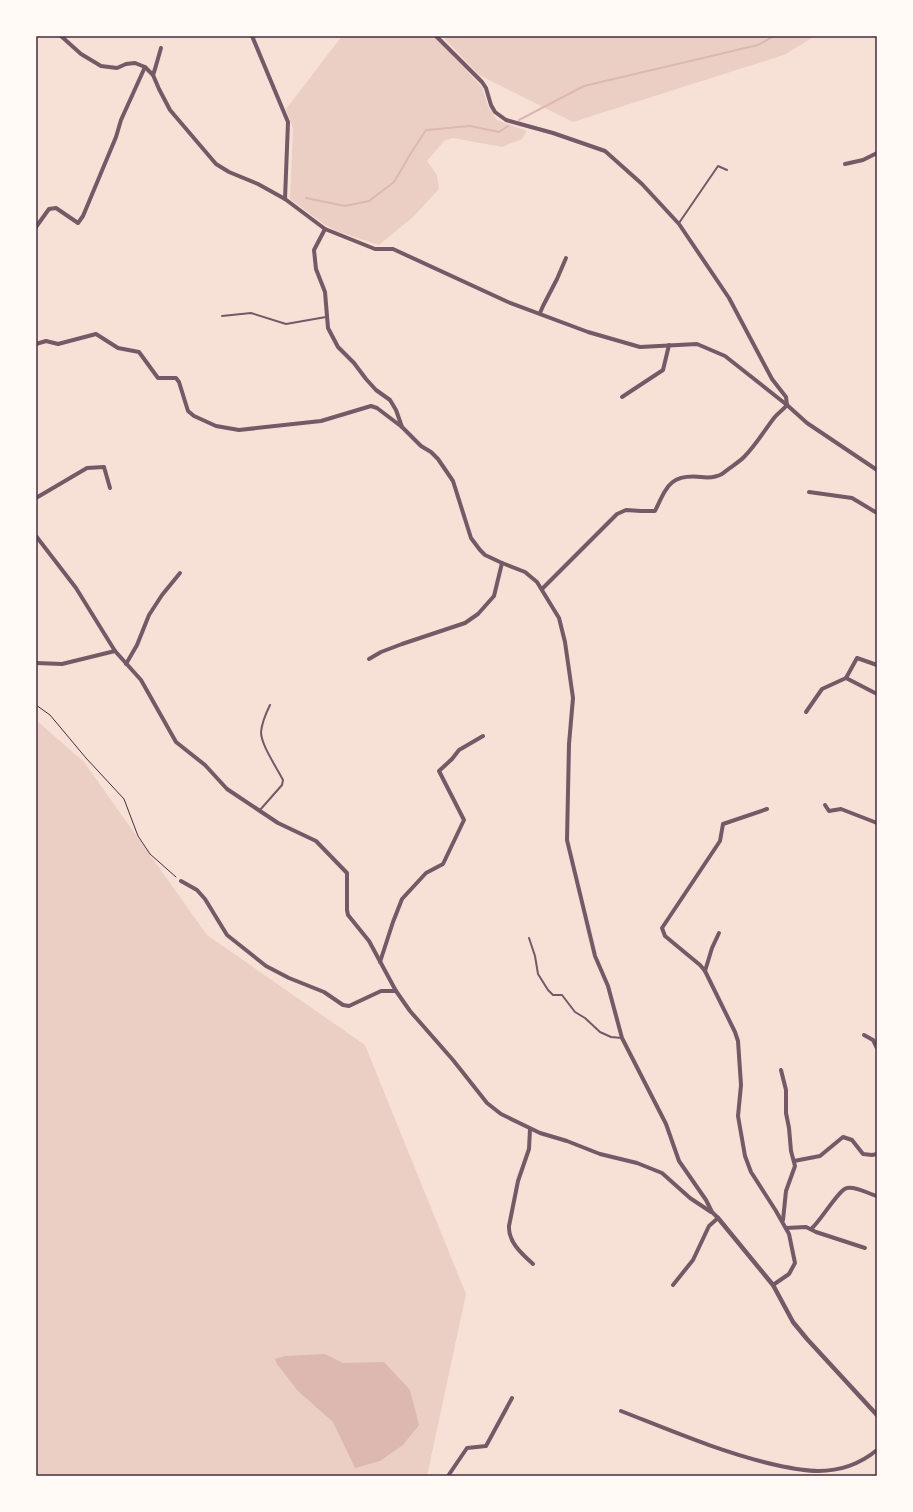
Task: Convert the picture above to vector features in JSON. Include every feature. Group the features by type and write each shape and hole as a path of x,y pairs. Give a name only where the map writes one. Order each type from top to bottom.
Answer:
{"street":[{"path":"61,36 81,54 101,66 117,68 126,64 135,63 145,67 153,75 170,110 216,164 229,172 286,199 324,229 375,249 393,249 508,302 588,332 640,347 697,344 725,356 787,405 807,423 877,470"},
{"path":"252,36 288,122 286,199"},
{"path":"436,36 482,82 488,93 491,105 499,116 506,120 553,133 606,151 642,184 679,224 729,298 774,382 786,397 787,405"},
{"path":"153,75 161,48"},
{"path":"36,227 49,210 56,208 78,223 83,216 114,143 121,120 145,67"},
{"path":"845,164 863,160 877,153"},
{"path":"324,229 314,250 316,269 324,292 328,328 338,347 354,363 376,390 390,400 396,410 402,427"},
{"path":"540,313 566,258"},
{"path":"36,344 46,341 58,344 96,334 118,348 139,352 158,378 176,378 179,382 188,411 194,416 216,426 239,430 321,421 371,406 377,408 402,427 438,459 453,481 471,538 485,554 502,563 525,572 537,582 559,618 564,632 572,682 573,698 569,744 567,840 595,956 608,986 622,1038 666,1124 679,1161 706,1200 712,1212"},
{"path":"622,397 664,370 669,345"},
{"path":"767,390 774,382"},
{"path":"772,394 779,388"},
{"path":"542,589 617,514 626,510 655,511 661,496 670,483 678,477 696,476 712,478 720,475 743,458 756,444 775,417 787,405"},
{"path":"36,498 87,468 104,467 110,488"},
{"path":"809,492 852,498 877,513"},
{"path":"36,536 76,588 115,651 141,680 176,742 205,765 227,789 278,823 316,841 347,873 348,915 369,941 396,991 410,1012 453,1060 487,1103 501,1114 530,1129 600,1154 637,1163 662,1173 690,1198 712,1212 773,1285 794,1322 807,1339 877,1415"},
{"path":"369,660 381,652 465,623 478,614 494,596 502,563"},
{"path":"126,664 137,645 149,616 162,595 180,573"},
{"path":"36,663 62,664 115,651"},
{"path":"806,712 822,689 846,678 857,658 877,665"},
{"path":"846,678 877,694"},
{"path":"380,962 402,899 426,873 443,864 464,820 439,771 459,750 483,736"},
{"path":"825,806 829,810 841,809 877,823"},
{"path":"767,809 723,824 720,841 662,928 665,936 700,964 705,971 718,995 738,1041 741,1085 738,1116 745,1156 751,1172 783,1221 789,1234 795,1263 789,1274 773,1285"},
{"path":"181,881 197,890 205,899 227,935 266,966 289,978 324,992 342,1005 349,1006 381,991 396,991"},
{"path":"705,971 712,948 720,933"},
{"path":"864,1035 873,1040 877,1048"},
{"path":"781,1070 786,1090 786,1113 791,1151 795,1166 786,1191 783,1221"},
{"path":"530,1129 529,1149 518,1181 508,1233 521,1252 533,1264"},
{"path":"794,1161 820,1156 843,1137 852,1140 863,1154 877,1154"},
{"path":"811,1229 817,1224 842,1190 852,1188 877,1196"},
{"path":"673,1285 693,1260 709,1226 718,1218"},
{"path":"786,1228 806,1226 816,1232 866,1248"},
{"path":"448,1476 467,1448 486,1446 512,1398"},
{"path":"621,1411 750,1459 798,1469 818,1471 849,1467 867,1458 877,1450"}],"lane":[{"path":"679,224 718,166 727,170"},
{"path":"222,316 251,313 286,324 327,316"},
{"path":"259,811 282,784 283,780 262,743 261,732 263,720 270,705"},
{"path":"528,938 535,956 538,974 548,990 553,995 562,995 575,1012 585,1018 600,1032 611,1037 622,1038"}],"path":[{"path":"36,705 50,715 86,758 124,799 138,836 150,854 181,881"}],"shaded area":[{"path":"342,36 434,36 482,87 488,106 497,120 527,131 522,139 502,147 453,138 444,141 427,161 437,175 439,189 413,217 379,245 336,231 290,199 293,129 286,109"},
{"path":"442,36 815,36 784,55 573,122 479,75"},
{"path":"36,720 84,762 207,935 365,1045 466,1294 427,1476 36,1476"},
{"path":"325,1354 343,1363 384,1362 410,1390 419,1425 403,1445 380,1461 355,1468 333,1422 298,1391 277,1364 275,1359 285,1356"}],"waterway":[{"path":"519,120 584,86 758,45 774,36"},
{"path":"306,198 345,206 369,201 394,182 426,130 470,126 499,132 508,126"}]}
